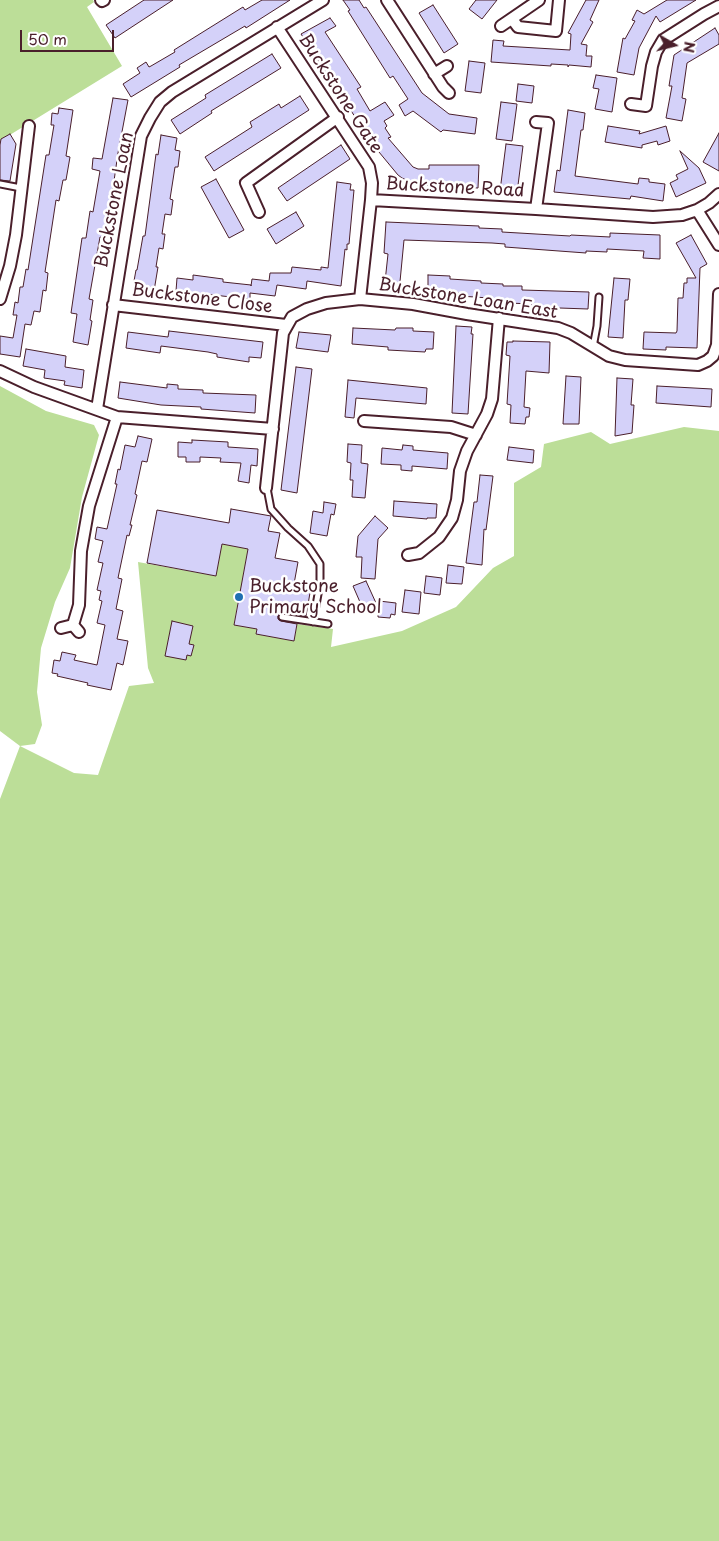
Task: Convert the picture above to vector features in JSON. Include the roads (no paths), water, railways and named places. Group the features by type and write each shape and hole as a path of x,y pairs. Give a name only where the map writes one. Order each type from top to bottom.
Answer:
{"street":[{"name":"Buckstone Loan","path":"97,409 141,136 150,118 160,102 172,92 323,0"},
{"path":"387,0 442,87 449,93"},
{"path":"501,26 539,0"},
{"path":"512,19 518,27 556,31 559,0"},
{"path":"631,104 646,106 652,66 656,52 663,40 719,6"},
{"name":"Buckstone Gate","path":"277,27 338,117 369,167 372,183 371,200 360,299"},
{"path":"434,74 447,66"},
{"path":"259,212 246,183 338,117"},
{"name":"Buckstone Road","path":"536,122 548,123 536,208"},
{"path":"0,299 10,266 16,236 29,126"},
{"name":"Buckstone Road","path":"371,200 536,208 653,217 682,215 697,210 710,203 719,194"},
{"path":"697,210 719,245"},
{"name":"Buckstone Loan East","path":"286,325 292,317 307,309 326,303 360,299 413,304 558,328 571,333 610,356 625,360 698,365 707,361 712,356 717,345 719,294"},
{"name":"Buckstone Close","path":"113,305 286,325"},
{"path":"408,555 419,553 439,537 452,518 457,500 460,471 467,451 487,414 492,399 499,318"},
{"path":"266,488 283,332 286,325"},
{"path":"0,371 34,387 117,417 273,429"},
{"path":"62,628 76,629 81,551 89,506 117,417"},
{"path":"364,421 382,426 451,426 476,435"}],"lane":[{"path":"0,184 22,188"},
{"path":"593,347 598,326 599,297"},
{"path":"266,488 272,509 288,528 308,546 320,564 320,583 313,622"},
{"path":"282,617 328,624"}],"place":[{"name":"Buckstone Primary School","path":"239,597"}]}
